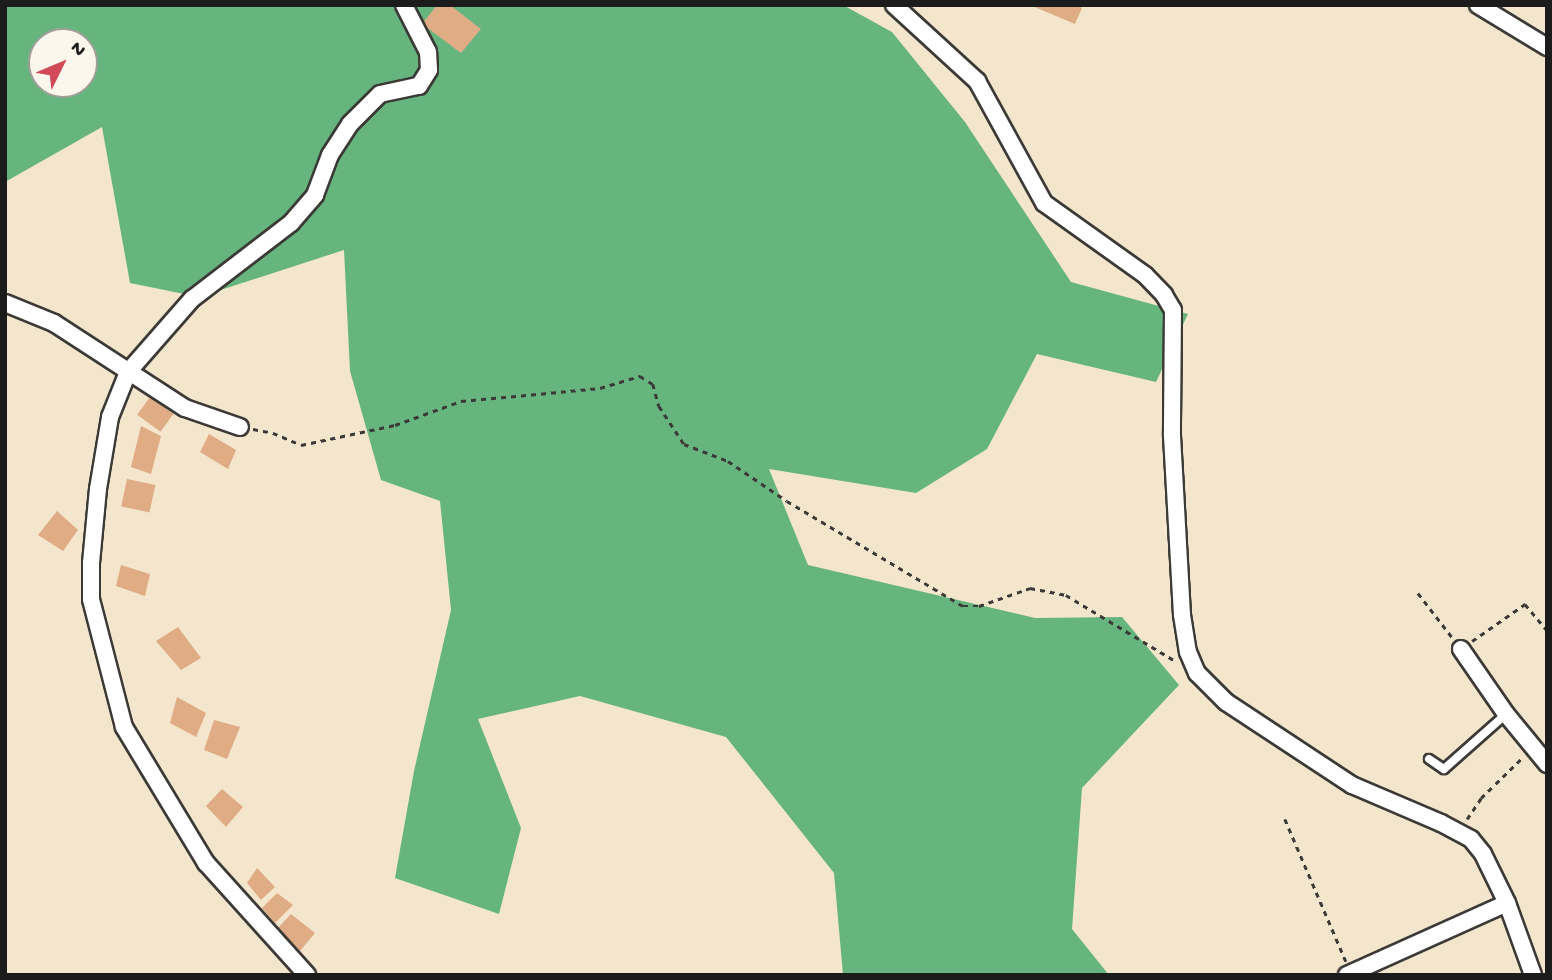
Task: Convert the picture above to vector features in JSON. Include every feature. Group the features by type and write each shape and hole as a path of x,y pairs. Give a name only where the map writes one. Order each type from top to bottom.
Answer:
{"street":[{"path":"307,975 206,863 124,727 91,599 91,563 98,489 110,417 128,372 192,299 290,223 315,195 330,155 350,124 380,94 419,86 429,70 428,52 404,5"},
{"path":"894,5 977,81 1044,203 1145,275 1164,295 1172,310 1172,436 1182,615 1188,652 1197,673 1226,702 1352,785 1459,831 1471,839 1483,854 1507,902 1533,975"},
{"path":"1478,5 1547,47"},
{"path":"5,303 54,323 185,408 240,427"},
{"path":"1461,649 1506,714 1547,764"},
{"path":"1349,974 1507,902"}],"lane":[{"path":"1429,759 1444,769 1506,714"}],"path":[{"path":"240,427 273,433 301,445 395,425 461,401 600,388 640,376 653,384 659,406 684,444 728,461 787,501 964,606 979,606 1030,588 1066,595 1197,673"},
{"path":"1418,593 1461,649 1525,604 1547,630"},
{"path":"1459,831 1481,798 1533,748"},
{"path":"1285,819 1349,974"}],"green space":[{"path":"5,5 843,5 892,32 965,122 1071,282 1188,314 1156,382 1037,354 987,449 916,493 769,469 808,565 1035,618 1122,617 1179,685 1082,788 1072,929 1109,975 843,975 834,873 726,737 580,696 478,719 521,828 499,914 395,878 414,771 451,610 440,501 381,480 350,371 344,250 199,297 130,283 102,127 5,182"}],"building":[{"path":"437,5 450,5 481,29 461,53 422,24"},
{"path":"1030,5 1076,5 1082,8 1075,24"},
{"path":"150,397 173,414 161,432 137,415"},
{"path":"141,426 161,436 151,474 131,467"},
{"path":"209,434 236,450 228,469 200,452"},
{"path":"127,479 155,485 150,512 121,506"},
{"path":"57,511 78,530 63,551 38,535"},
{"path":"121,565 150,574 145,596 116,586"},
{"path":"178,627 201,658 181,670 156,641"},
{"path":"177,697 206,713 196,737 170,723"},
{"path":"214,720 240,727 227,759 204,750"},
{"path":"222,789 243,807 226,827 206,806"},
{"path":"257,868 275,887 261,900 247,883"},
{"path":"277,893 293,905 275,923 262,908"},
{"path":"291,914 315,933 300,951 277,929"}]}
